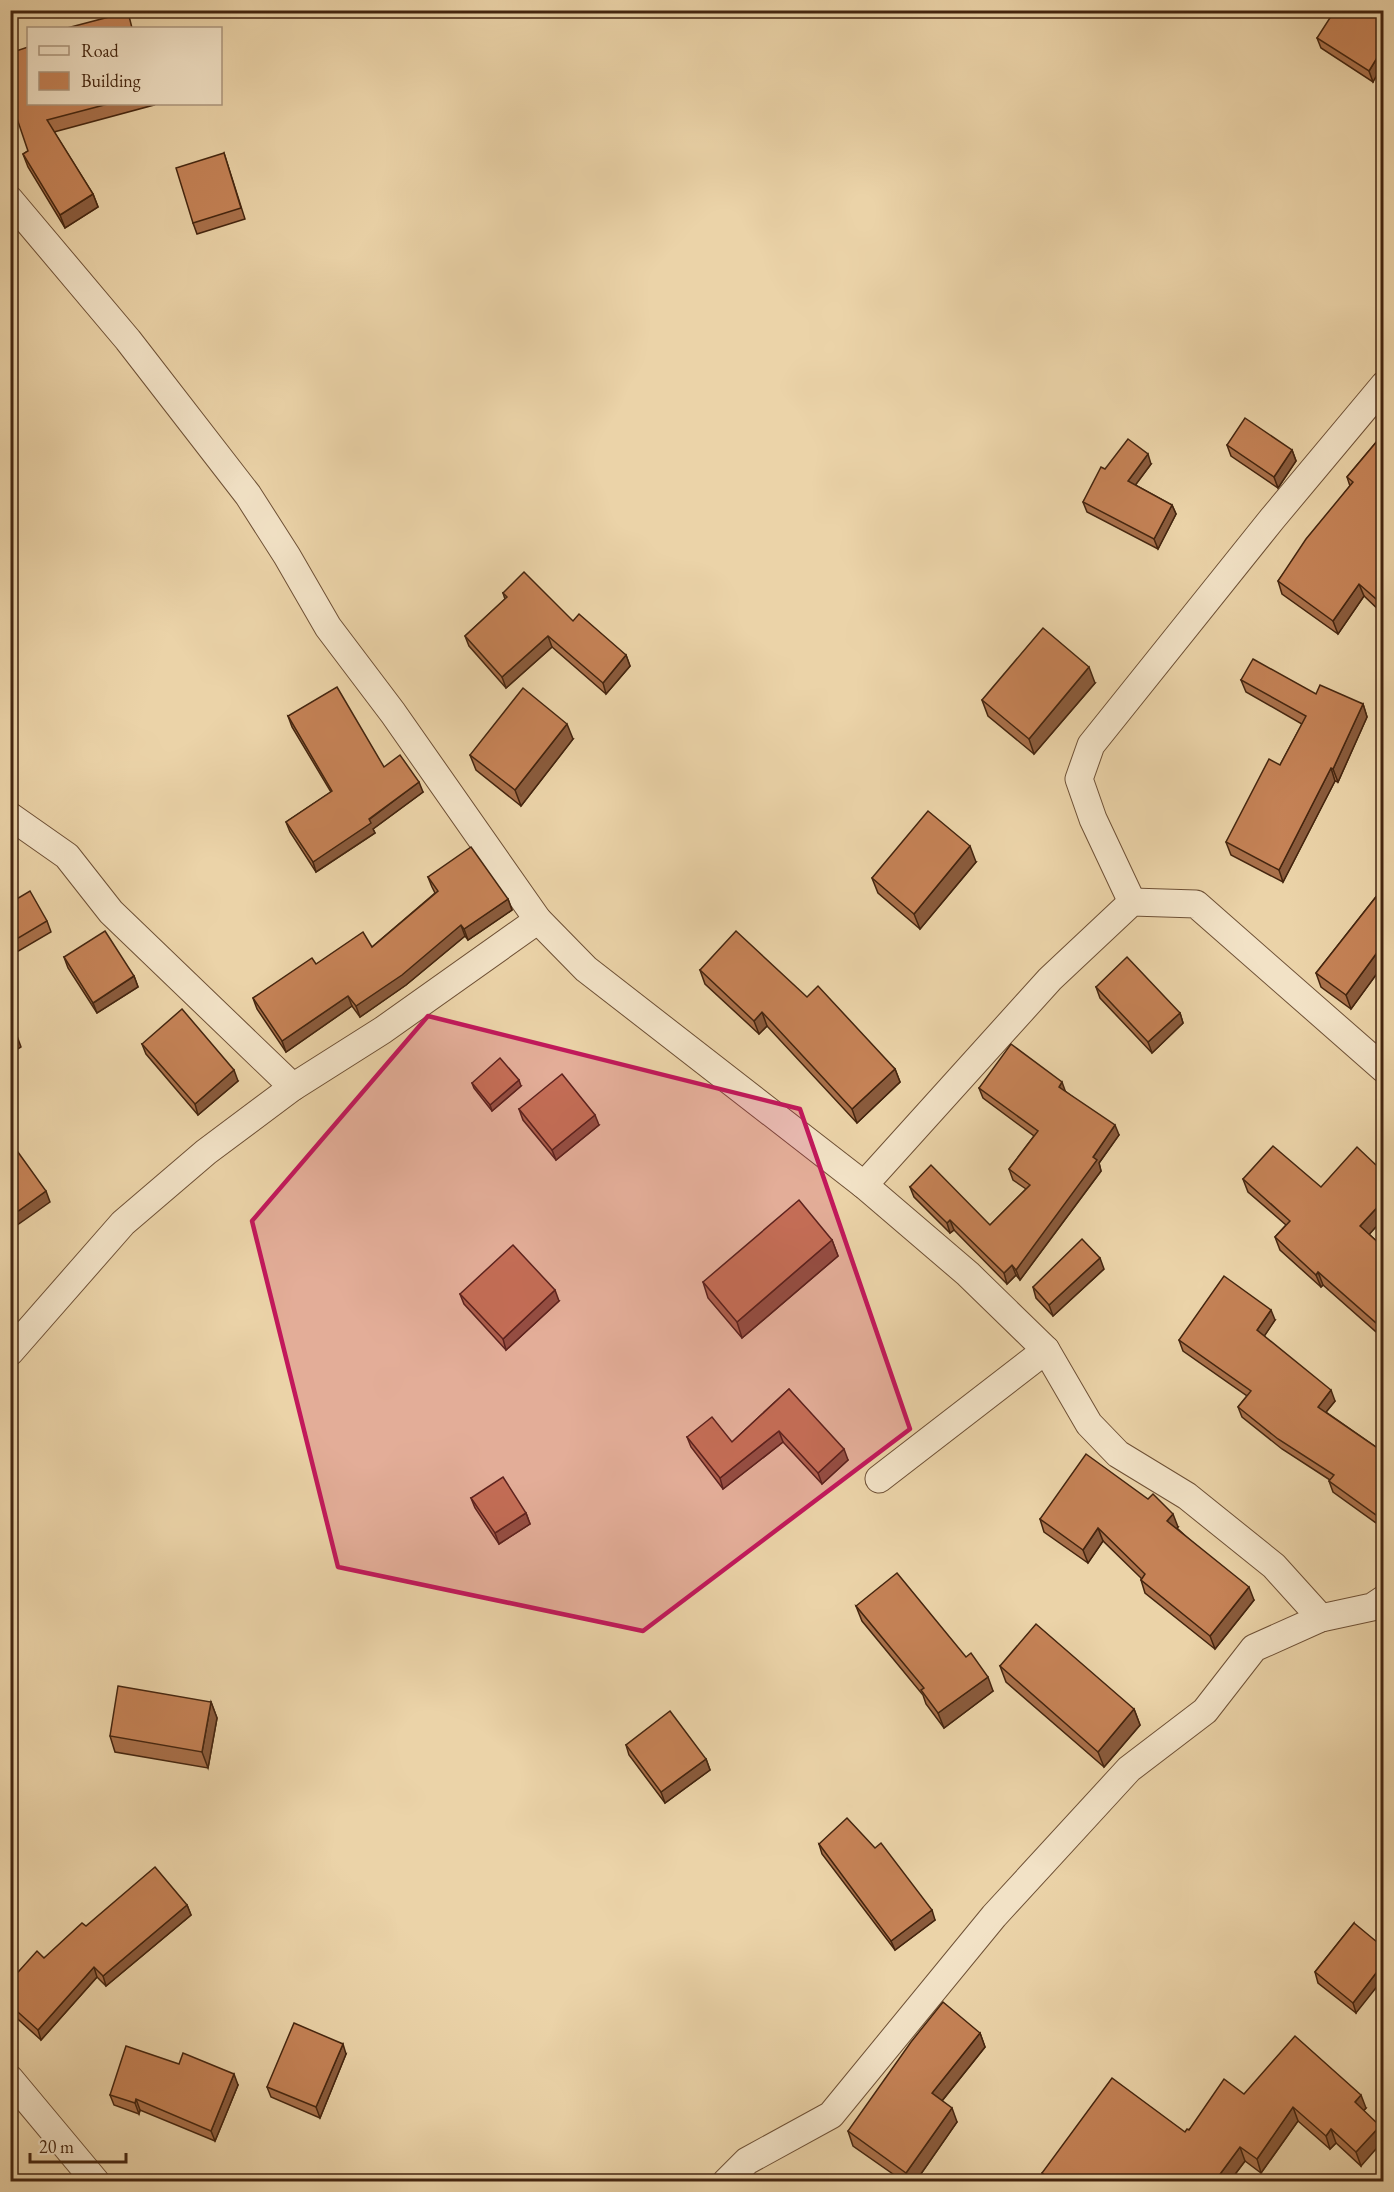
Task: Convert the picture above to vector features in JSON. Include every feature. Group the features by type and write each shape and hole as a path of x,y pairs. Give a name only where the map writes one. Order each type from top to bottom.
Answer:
{"street":[{"path":"10,200 128,340 248,495 328,627 393,713 538,920 586,969 864,1185 968,1274 1046,1350 1089,1424 1119,1454 1187,1496 1274,1566 1321,1618"},
{"path":"1132,902 1093,819 1079,779 1091,745 1383,385"},
{"path":"10,816 67,856 111,912 293,1088"},
{"path":"864,1185 1050,979 1132,902 1196,904 1383,1069"},
{"path":"10,1352 123,1222 206,1152 293,1088 383,1030 538,920"},
{"path":"879,1479 1046,1350"},
{"path":"726,2181 747,2161 831,2115 994,1916 1130,1769 1205,1711 1254,1647 1321,1618 1372,1607 1383,1599"},
{"path":"10,2079 96,2181"}],"highlighted area":[{"path":"428,1016 800,1109 910,1429 643,1631 338,1567 252,1221"}],"building":[{"path":"1335,10 1383,10 1383,48 1369,71 1317,38"},
{"path":"128,12 132,27 71,27"},
{"path":"27,47 27,105 104,105 47,120 93,194 60,215 23,154 28,151 10,98 10,53"},
{"path":"224,153 241,208 193,223 176,168"},
{"path":"1245,418 1292,450 1274,477 1227,445"},
{"path":"1383,434 1383,605 1359,584 1333,621 1278,581 1306,539 1353,482 1347,477"},
{"path":"1128,439 1148,454 1128,481 1172,505 1154,539 1083,502 1101,467 1105,469"},
{"path":"524,572 573,621 579,614 626,655 603,683 548,636 502,677 465,636 507,597 503,593"},
{"path":"1043,628 1089,667 1029,739 982,700"},
{"path":"1253,659 1316,694 1320,685 1363,704 1333,769 1331,768 1279,870 1226,842 1269,759 1280,765 1306,716 1241,680"},
{"path":"337,687 384,767 400,755 419,782 369,819 371,823 313,862 286,822 332,791 288,716"},
{"path":"523,688 567,724 515,790 470,755"},
{"path":"928,811 970,846 914,914 872,878"},
{"path":"471,847 508,899 464,929 461,925 402,975 356,1006 348,996 282,1041 253,998 312,958 316,964 363,932 372,947 438,891 428,877"},
{"path":"1383,888 1383,961 1376,954 1346,995 1316,973"},
{"path":"30,891 47,921 10,943 10,903"},
{"path":"105,931 134,976 93,1003 64,957"},
{"path":"736,931 807,997 818,986 895,1069 852,1109 762,1012 754,1021 700,970"},
{"path":"1127,957 1180,1013 1148,1042 1096,987"},
{"path":"182,1009 234,1070 195,1104 142,1044"},
{"path":"10,1026 17,1036 10,1040"},
{"path":"1011,1044 1062,1082 1059,1087 1115,1125 1093,1157 1097,1160 1016,1270 1012,1265 1004,1273 950,1220 947,1223 910,1187 931,1165 990,1225 1030,1185 1009,1169 1038,1131 979,1088"},
{"path":"500,1058 519,1080 490,1105 472,1083"},
{"path":"562,1074 595,1115 552,1150 519,1109"},
{"path":"10,1141 46,1191 10,1217"},
{"path":"1273,1146 1321,1187 1357,1147 1378,1167 1383,1161 1383,1201 1360,1226 1383,1247 1383,1329 1318,1272 1316,1275 1275,1237 1290,1221 1243,1179"},
{"path":"799,1200 832,1240 737,1322 703,1282"},
{"path":"1082,1239 1100,1258 1049,1305 1033,1287"},
{"path":"513,1245 555,1290 503,1339 460,1294"},
{"path":"1224,1276 1271,1310 1257,1330 1331,1390 1318,1407 1383,1452 1383,1520 1329,1481 1334,1475 1278,1439 1238,1407 1251,1391 1179,1340"},
{"path":"789,1389 844,1449 818,1473 779,1431 720,1478 687,1437 712,1417 732,1442"},
{"path":"1086,1454 1148,1499 1153,1494 1173,1514 1167,1521 1249,1587 1210,1636 1141,1580 1145,1574 1098,1528 1083,1550 1040,1519"},
{"path":"503,1477 526,1513 495,1533 471,1498"},
{"path":"897,1573 966,1657 971,1653 988,1677 938,1713 921,1690 924,1688 856,1606"},
{"path":"1036,1624 1134,1709 1098,1752 1000,1666"},
{"path":"118,1686 211,1702 202,1752 110,1736"},
{"path":"670,1711 706,1759 661,1792 626,1745"},
{"path":"847,1818 875,1848 881,1843 932,1910 891,1941 819,1844"},
{"path":"155,1867 187,1905 103,1976 94,1967 38,2030 10,2005 10,1981 37,1951 44,1958 82,1923 86,1926"},
{"path":"1354,1923 1383,1947 1383,1964 1353,2003 1315,1972"},
{"path":"943,2002 980,2033 932,2093 952,2108 906,2173 848,2131 911,2042"},
{"path":"294,2023 343,2044 316,2107 267,2087"},
{"path":"1295,2036 1361,2095 1355,2102 1380,2126 1356,2152 1331,2129 1326,2136 1293,2107 1257,2159 1240,2147 1215,2181 1131,2181 1127,2179 1125,2181 1053,2181 1042,2173 1112,2078 1185,2132 1189,2130 1224,2079 1244,2094"},
{"path":"126,2046 179,2064 183,2053 234,2074 211,2131 136,2099 135,2103 110,2095"}]}
